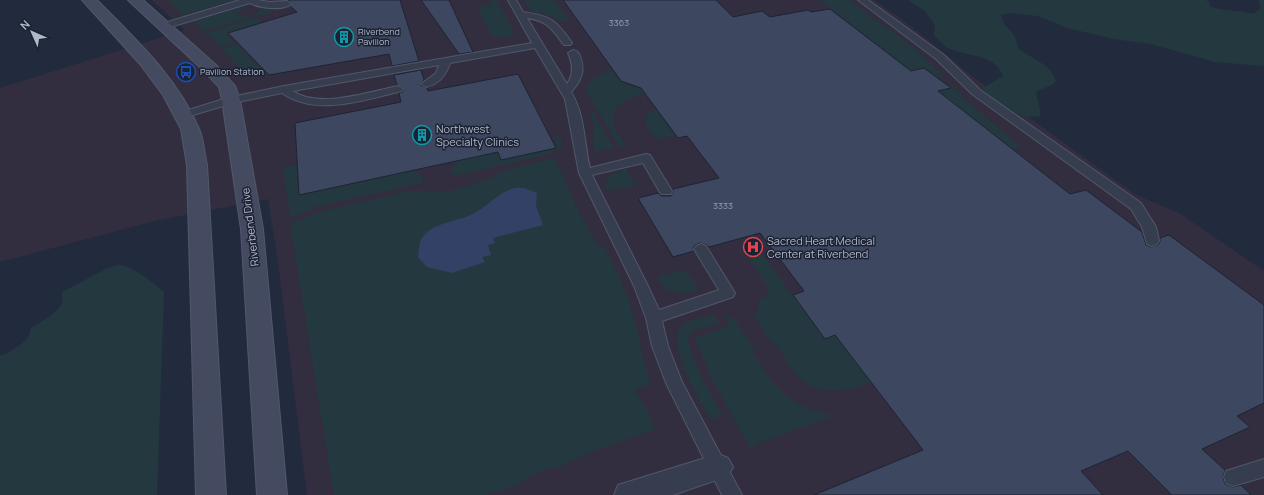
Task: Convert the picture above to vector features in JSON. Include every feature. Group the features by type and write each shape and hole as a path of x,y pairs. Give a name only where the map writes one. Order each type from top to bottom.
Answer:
{"street":[{"path":"88,0 143,58 176,102 190,130 197,165 211,495"},
{"name":"Riverbend Drive","path":"134,0 210,68 227,86 231,100 252,229 272,495"},
{"path":"630,495 718,467"}],"lane":[{"path":"164,26 249,0"},
{"path":"252,0 268,5 287,4"},
{"path":"512,0 566,92 575,114 580,154 585,173 641,286 654,318 660,346 674,382 732,495"},
{"path":"862,0 940,57 976,92 1136,206 1149,227 1152,241"},
{"path":"520,14 547,19 554,24 567,43"},
{"path":"183,115 231,100 284,89 538,45"},
{"path":"566,92 578,74 577,61 573,53"},
{"path":"426,84 437,79 442,73 446,60"},
{"path":"284,89 299,99 325,103 398,89"},
{"path":"585,173 646,158 666,191"},
{"path":"654,318 728,293 702,249"},
{"path":"1233,477 1261,472"}],"shaded area":[{"name":"Sacred Heart Medical Center at Riverbend","path":"152,0 874,0 912,27 973,77 1136,195 1179,213 1264,271 1264,495 307,495 278,262 268,199 154,221 0,262 0,88 185,30"}],"green space":[{"path":"168,0 234,0 183,15"},
{"path":"490,0 496,0 514,33 512,35 500,37 492,36 478,9 479,7 492,5"},
{"path":"524,0 555,0 569,21 562,22 550,15 533,13"},
{"path":"819,0 849,0 914,48 944,76 937,78 911,71"},
{"path":"908,0 1206,0 1210,3 1209,6 1215,8 1253,14 1261,7 1258,2 1260,0 1264,0 1264,66 1215,62 1151,44 1114,39 1067,28 1038,16 1008,13 1001,15 1016,39 1019,49 1046,66 1054,75 1056,81 1052,85 1037,91 1040,116 1029,117 989,106 980,93 983,88 1003,76 999,69 994,63 980,57 950,49 941,43 934,35 935,25 925,11"},
{"path":"249,6 236,14 250,17 263,8 281,9 204,31 192,21"},
{"path":"258,18 263,23 226,34 234,43 221,47 206,33"},
{"path":"236,44 268,76 253,78 247,76 222,49"},
{"path":"613,71 625,83 652,91 631,98 621,104 613,112 613,126 626,146 620,147 586,92 587,87 592,80 604,73"},
{"path":"950,84 968,102 1021,147 1012,149 938,91 950,89 947,85"},
{"path":"665,106 660,115 675,135 657,139 647,127 645,120 650,112"},
{"path":"589,111 592,111 614,148 595,152 593,148 593,122"},
{"path":"561,135 561,147 553,151 554,153 455,176 450,170 458,160 498,152 502,160 556,148 556,136"},
{"path":"555,158 578,211 598,246 603,245 629,301 651,385 646,387 644,384 635,391 647,409 655,429 594,451 557,468 555,466 526,478 522,483 488,495 334,495 290,223 320,212 410,191 451,191 484,181 506,170"},
{"path":"298,165 300,195 410,171 420,174 424,180 422,183 315,207 302,214 290,217 283,167"},
{"path":"626,169 636,185 609,191 606,187 606,181 611,175"},
{"path":"758,249 824,338 835,335 872,382 843,390 823,390 804,382 796,375 776,343 773,345 754,315 758,308 760,299 767,296 768,288 745,252"},
{"path":"118,265 136,271 164,292 157,495 0,495 0,356 24,342 30,333 31,328 49,317 57,310 62,302 62,292 108,268"},
{"path":"684,270 691,277 699,290 680,293 670,291 665,288 657,277"},
{"path":"714,315 720,323 695,330 689,336 688,342 703,381 722,415 711,420 686,373 678,345 678,334 682,326 685,324 693,320"},
{"path":"724,315 735,319 755,351 752,352 774,384 793,400 803,406 815,411 829,414 831,417 753,445 754,448 750,448 710,375 696,341 697,337 730,326"}],"water":[{"path":"515,188 524,188 537,193 536,206 543,225 493,238 495,243 488,245 491,255 482,257 485,262 452,273 427,267 418,257 422,239 430,230 442,224 473,214 498,196"}],"building":[{"name":"Riverbend Pavilion","path":"288,0 400,0 419,61 392,66 389,54 269,75 228,33 297,12 290,6 292,4"},
{"path":"421,0 449,0 473,52 459,54"},
{"path":"563,0 716,0 733,17 762,11 770,17 808,10 811,12 830,9 911,71 924,68 951,88 938,91 1070,194 1086,190 1142,232 1146,245 1151,247 1158,245 1160,238 1169,235 1264,305 1264,403 1237,416 1250,427 1202,449 1225,470 1223,477 1225,484 1233,487 1241,485 1251,495 1172,495 1128,451 1081,471 1103,495 814,495 923,450 835,335 825,339 793,295 804,291 760,233 709,247 700,243 695,245 693,248 694,251 673,257 638,198 658,193 661,196 671,196 673,189 719,178 687,136 678,138 641,88 621,81"},
{"name":"Northwest Specialty Clinics","path":"421,70 424,80 420,85 427,88 428,91 518,74 556,148 501,160 498,152 299,195 295,123 401,102 399,93 403,92 404,89 397,85 394,75"}],"place":[{"name":"Riverbend Pavilion","path":"344,37"},
{"name":"Pavilion Station","path":"186,72"},
{"name":"Northwest Specialty Clinics","path":"422,135"},
{"name":"Sacred Heart Medical Center at Riverbend","path":"753,247"}]}
